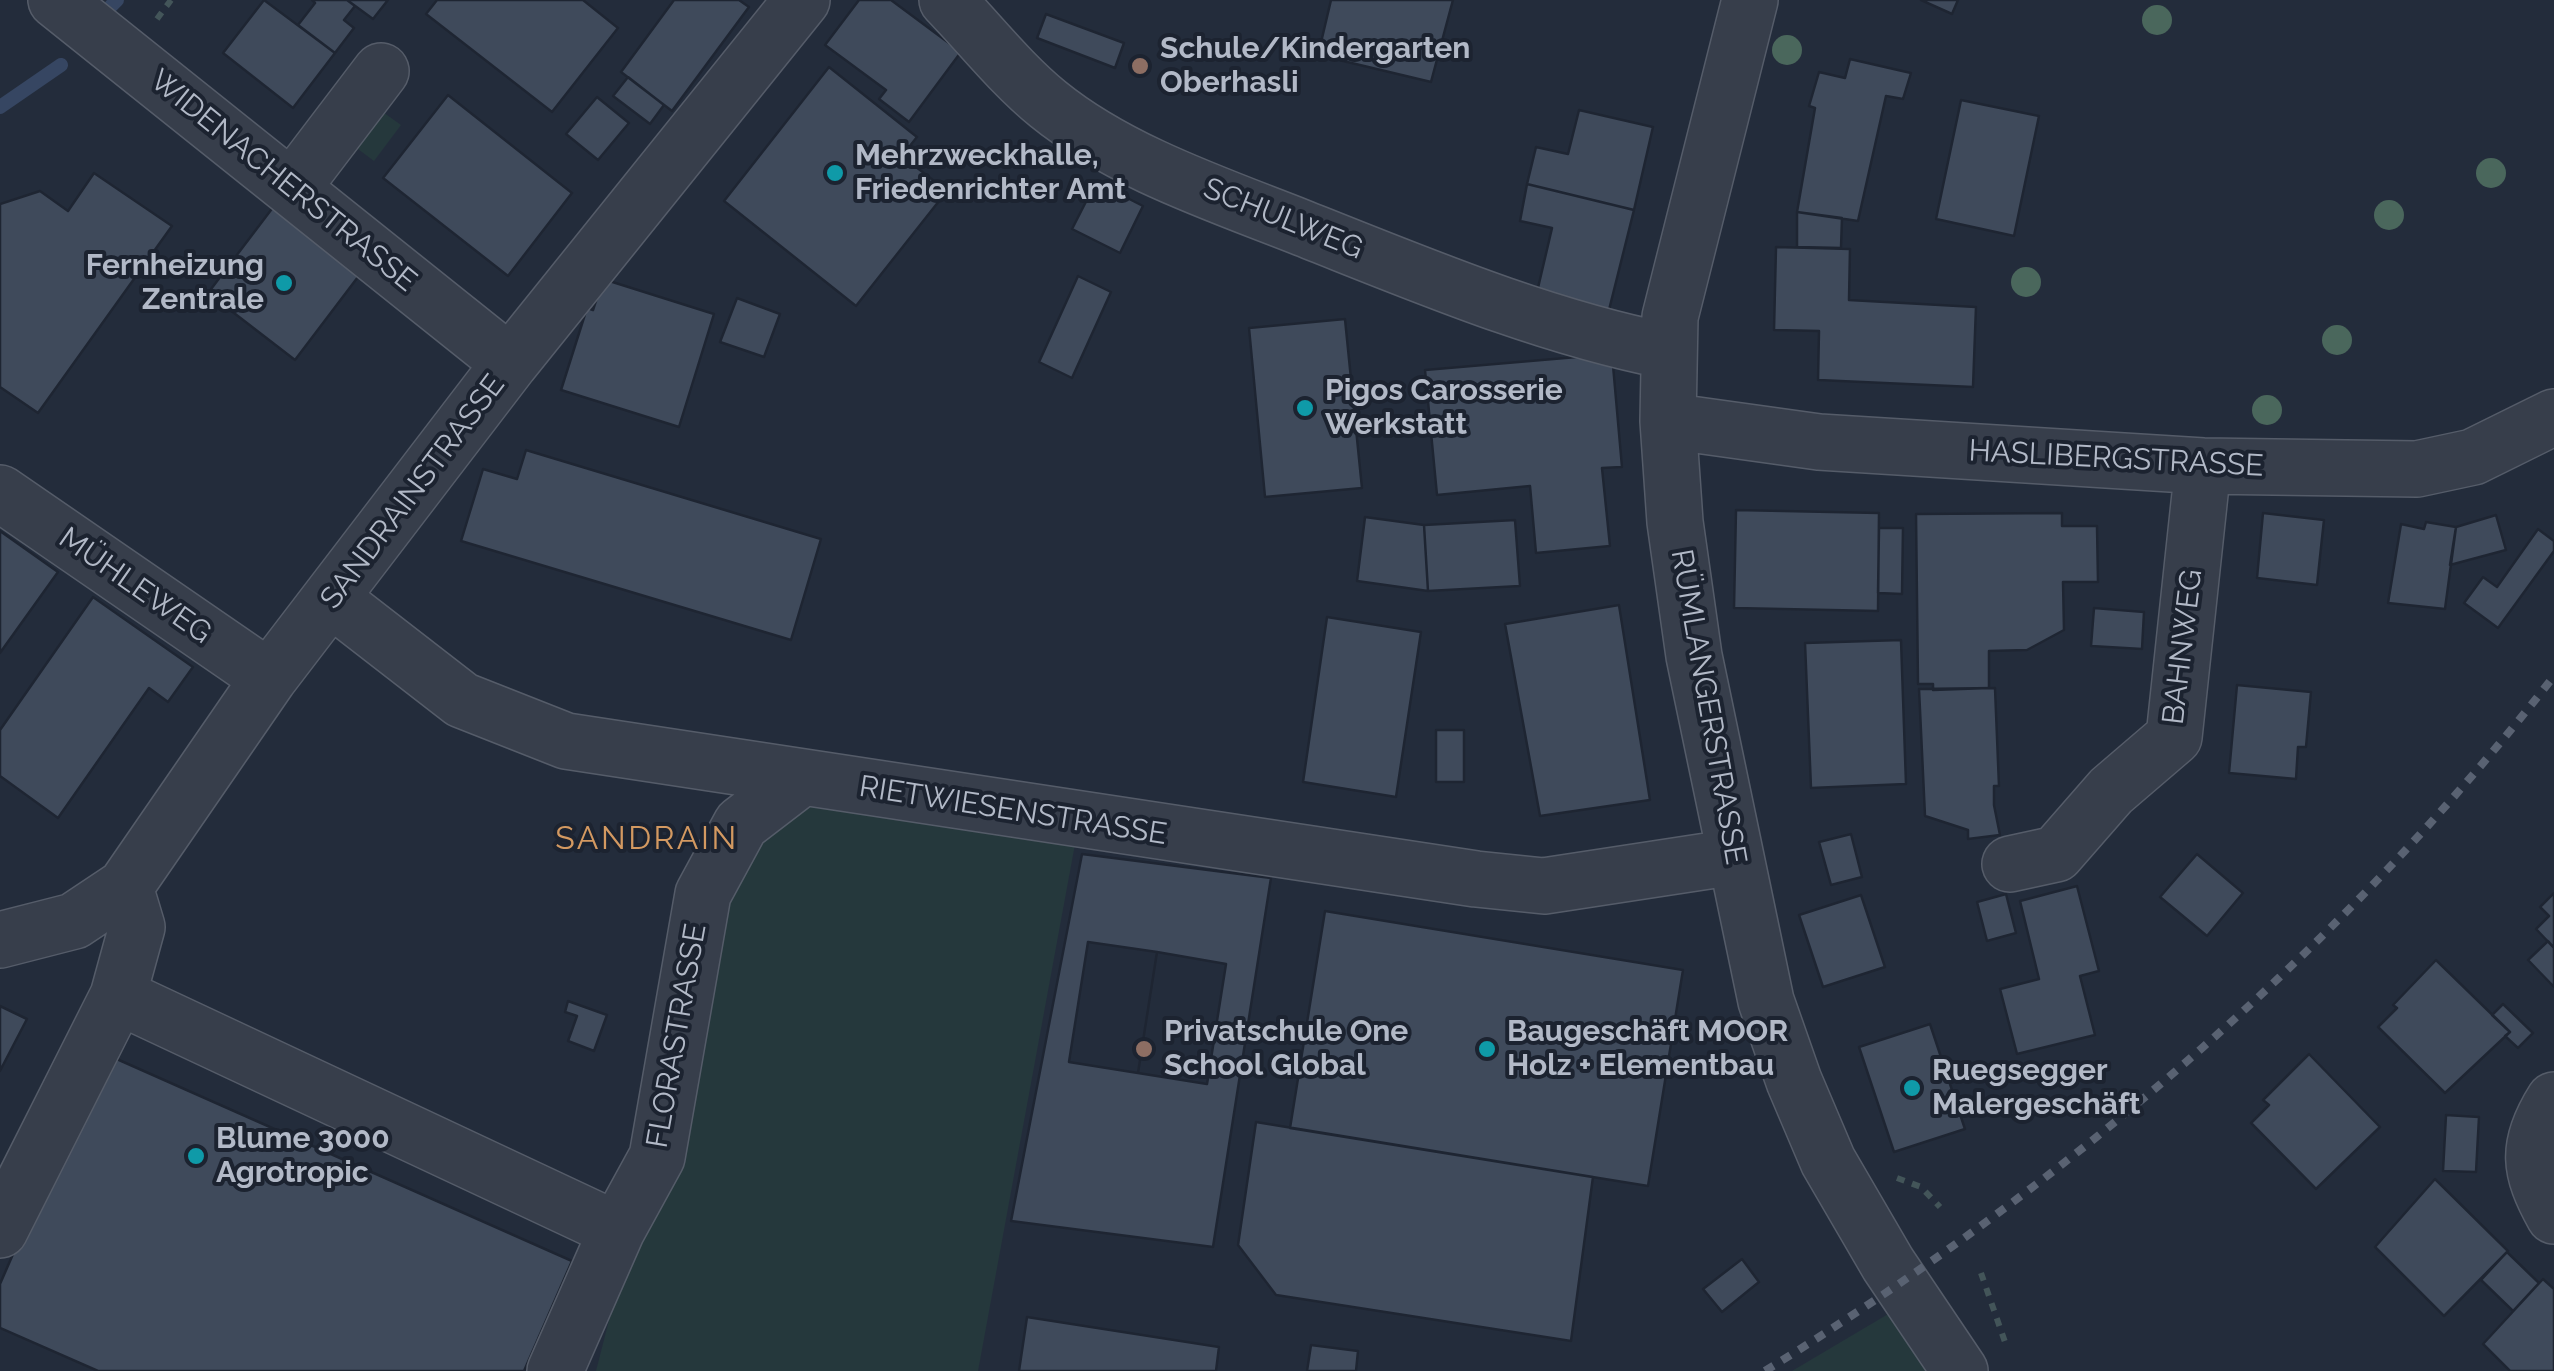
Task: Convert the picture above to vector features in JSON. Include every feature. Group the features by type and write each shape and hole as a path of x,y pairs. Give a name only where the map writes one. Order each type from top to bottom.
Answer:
{"street":[{"name":"WIDENACHERSTRASSE","path":"56,0 510,363"},
{"name":"SANDRAINSTRASSE","path":"0,940 74,920 125,887 269,678 333,600 510,363 802,0"},
{"name":"SCHULWEG","path":"947,0 1047,103 1106,143 1245,205 1442,283 1628,343 1667,351"},
{"name":"RÜMLANGERSTRASSE","path":"1750,0 1670,317 1667,351 1675,522 1694,656 1766,1002 1828,1161 1888,1264 1984,1363"},
{"path":"292,188 382,72"},
{"name":"HASLIBERGSTRASSE","path":"1668,421 1820,442 2203,466 2417,469 2473,457 2554,416"},
{"name":"BAHNWEG","path":"2010,864 2056,854 2111,791 2174,737 2203,466"},
{"name":"MÜHLEWEG","path":"0,493 269,678"},
{"name":"RIETWIESENSTRASSE","path":"333,600 462,700 566,741 1204,840 1544,886 1734,858"},
{"name":"FLORASTRASSE","path":"555,1371 618,1230 657,1157 703,894 740,824 801,778"},
{"path":"0,1230 118,996 137,927 125,887"},
{"path":"118,996 618,1230"},
{"path":"2554,1100 2534,1144 2534,1180 2554,1216"}],"path":[{"path":"1981,1273 1984,1363"}],"green space":[{"path":"380,110 401,125 374,161 354,146"},
{"path":"819,796 1075,844 978,1371 596,1371 721,885 755,841"},
{"path":"1895,1310 1934,1371 1792,1371"}],"building":[{"path":"264,0 335,53 293,108 223,53"},
{"path":"312,0 347,0 355,6 344,20 354,28 335,53 298,25 315,3"},
{"path":"347,0 388,0 373,19"},
{"path":"437,0 583,0 618,28 552,112 426,14"},
{"path":"674,0 739,0 749,7 672,111 621,72"},
{"path":"859,0 891,0 961,52 909,122 879,99 886,90 825,45"},
{"path":"1331,0 1453,0 1431,82 1318,55"},
{"path":"1921,0 1958,0 1952,14"},
{"path":"1046,14 1124,43 1115,68 1037,38"},
{"path":"1850,59 1911,73 1903,99 1886,96 1858,221 1797,212 1815,108 1809,106 1819,72 1845,78"},
{"name":"Mehrzweckhalle, Friedenrichter Amt","path":"829,67 917,137 902,156 947,191 856,306 724,201"},
{"path":"628,77 664,105 650,124 613,96"},
{"path":"448,95 572,193 508,276 383,178"},
{"path":"597,97 629,123 598,160 566,134"},
{"path":"1961,100 2039,116 2014,236 1936,219"},
{"path":"1579,110 1653,127 1634,210 1527,184 1536,147 1568,154"},
{"path":"94,173 172,226 38,413 0,387 0,204 40,191 68,211"},
{"path":"1096,182 1143,206 1120,253 1072,229"},
{"path":"1527,184 1634,210 1609,310 1537,292 1552,228 1520,221"},
{"name":"Fernheizung Zentrale","path":"274,206 361,273 295,360 208,293"},
{"path":"1797,212 1842,218 1841,248 1797,247"},
{"path":"1776,247 1850,249 1849,300 1976,307 1973,387 1818,380 1819,331 1774,330"},
{"path":"1078,276 1111,292 1072,378 1039,362"},
{"path":"603,279 714,314 679,427 561,390 587,308 593,310"},
{"path":"737,298 780,314 764,357 720,342"},
{"name":"Pigos Carosserie Werkstatt","path":"1345,319 1362,488 1265,497 1249,328"},
{"path":"1612,354 1622,467 1602,468 1610,546 1536,553 1530,486 1437,495 1425,370"},
{"path":"526,450 821,539 791,640 461,541 483,469 517,479"},
{"path":"1736,510 1879,513 1878,611 1734,608"},
{"path":"2062,513 2062,526 2097,526 2098,582 2063,582 2064,630 2027,650 1989,651 1989,688 1933,690 1933,684 1918,684 1916,514"},
{"path":"2263,513 2324,520 2317,585 2257,578"},
{"path":"2496,515 2506,550 2450,565 2456,527"},
{"path":"1365,517 1424,525 1428,591 1357,581"},
{"path":"1515,520 1520,586 1428,591 1424,525"},
{"path":"2426,522 2456,527 2445,609 2388,603 2401,524 2424,529"},
{"path":"1879,528 1903,528 1902,594 1878,593"},
{"path":"2538,529 2554,541 2554,551 2498,628 2464,603 2483,577 2497,587"},
{"path":"0,531 58,572 0,653"},
{"path":"93,597 193,667 168,702 149,688 58,818 0,776 0,730"},
{"path":"1619,605 1650,800 1540,816 1505,624"},
{"path":"2094,608 2144,612 2142,649 2091,646"},
{"path":"1327,617 1421,632 1396,797 1303,782"},
{"path":"1901,640 1906,784 1811,788 1805,643"},
{"path":"2237,685 2311,692 2306,747 2298,747 2296,779 2229,773"},
{"path":"1995,688 1999,786 1994,786 1994,805 2000,835 1968,839 1968,830 1925,816 1919,689"},
{"path":"1436,730 1464,730 1464,782 1436,782"},
{"path":"1851,834 1862,877 1831,885 1819,842"},
{"name":"Privatschule One School Global","path":"1082,854 1271,878 1213,1247 1011,1221"},
{"path":"2197,854 2243,893 2207,936 2160,897"},
{"path":"2077,886 2099,971 2080,976 2095,1035 2017,1054 2000,989 2039,979 2020,901"},
{"path":"2554,893 2554,948 2536,929 2549,916 2540,907"},
{"path":"2006,894 2016,933 1987,941 1977,902"},
{"path":"1861,895 1885,967 1823,987 1799,915"},
{"name":"Baugeschäft MOOR Holz + Elementbau","path":"1325,911 1683,970 1648,1186 1290,1128"},
{"path":"2548,941 2554,948 2554,987 2528,960"},
{"path":"1088,942 1157,952 1138,1073 1069,1062"},
{"path":"1157,952 1226,964 1207,1084 1138,1073"},
{"path":"2436,960 2510,1032 2445,1093 2378,1027 2397,1008 2393,1005"},
{"path":"568,1001 607,1015 594,1051 568,1041 577,1016 565,1012"},
{"path":"2503,1004 2533,1033 2518,1048 2505,1036 2510,1032 2492,1015"},
{"path":"0,1006 27,1019 0,1071"},
{"name":"Ruegsegger Malergeschäft","path":"1930,1024 1965,1129 1894,1152 1859,1047"},
{"name":"Blume 3000 Agrotropic","path":"101,1052 572,1261 524,1371 98,1371 0,1328 0,1284"},
{"path":"2309,1054 2380,1127 2316,1189 2251,1123 2269,1105 2263,1100"},
{"path":"2446,1115 2479,1117 2476,1172 2443,1171"},
{"path":"1256,1122 1593,1177 1571,1341 1276,1295 1238,1245"},
{"path":"2435,1179 2508,1251 2444,1316 2375,1247"},
{"path":"2507,1252 2539,1283 2513,1311 2481,1280"},
{"path":"1742,1259 1759,1282 1722,1312 1703,1289"},
{"path":"2543,1279 2554,1289 2554,1371 2510,1371 2483,1344"},
{"path":"1027,1317 1219,1347 1216,1371 1019,1371"},
{"path":"1311,1345 1358,1351 1356,1371 1307,1371"}],"waterway":[{"path":"111,6 117,0"},
{"path":"0,107 61,65"}],"railway":[{"path":"1765,1371 1984,1224 2190,1058 2382,876 2554,676"}],"place":[{"name":"Schule/Kindergarten Oberhasli","path":"1140,66"},
{"name":"Mehrzweckhalle, Friedenrichter Amt","path":"835,173"},
{"name":"Fernheizung Zentrale","path":"284,283"},
{"name":"Pigos Carosserie Werkstatt","path":"1305,408"},
{"name":"Privatschule One School Global","path":"1144,1049"},
{"name":"Baugeschäft MOOR Holz + Elementbau","path":"1487,1049"},
{"name":"Ruegsegger Malergeschäft","path":"1912,1088"},
{"name":"Blume 3000 Agrotropic","path":"196,1156"}],"district":[{"name":"SANDRAIN","path":"647,839"}]}
